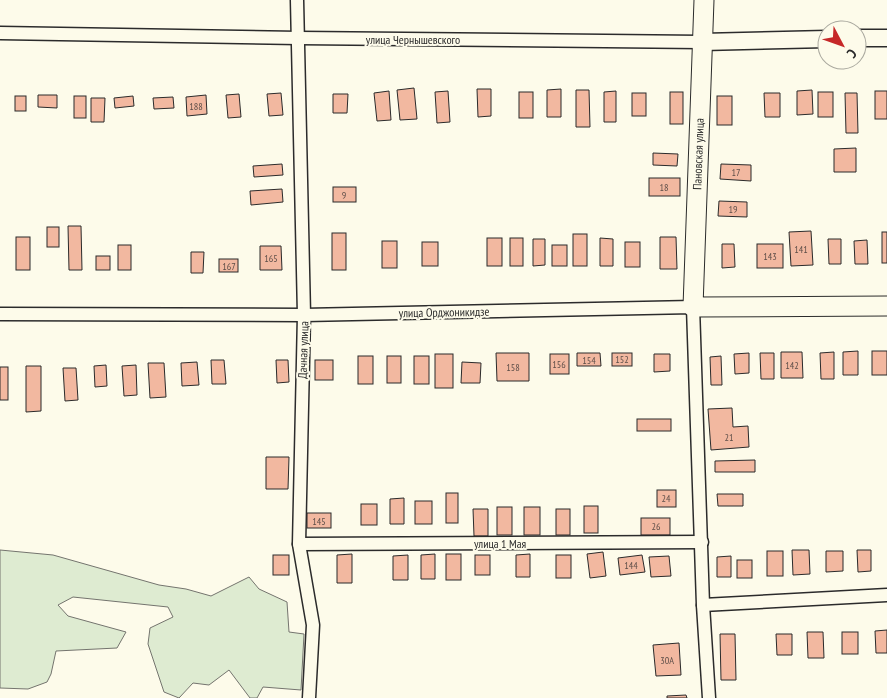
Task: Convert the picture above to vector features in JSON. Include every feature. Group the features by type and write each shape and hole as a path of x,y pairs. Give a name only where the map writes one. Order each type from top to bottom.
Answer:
{"main road":[{"name":"Пановская улица","path":"693,307 704,0"},
{"name":"улица Орджоникидзе","path":"693,307 887,306"}],"street":[{"name":"Дачная улица","path":"297,0 304,314 299,544 313,624 309,698"},
{"name":"улица Чернышевского","path":"0,33 702,42 817,39"},
{"path":"867,38 887,38"},
{"path":"693,307 703,606 709,698"},
{"name":"улица Орджоникидзе","path":"0,314 304,314 693,307"},
{"name":"улица 1 Мая","path":"299,544 702,542"},
{"path":"703,606 887,595"}],"green space":[{"path":"0,550 53,555 159,585 186,589 211,596 249,577 259,589 287,602 289,632 304,634 301,690 263,687 257,698 250,698 229,670 209,685 193,683 179,698 164,692 148,644 150,628 173,617 168,607 73,597 58,605 68,616 126,632 117,648 56,651 51,674 47,682 28,689 0,688"}],"building":[{"path":"414,88 417,119 400,120 397,90"},
{"path":"477,89 491,89 491,116 478,117"},
{"path":"561,89 561,117 547,117 547,90"},
{"path":"576,90 589,90 590,127 576,127"},
{"path":"812,90 813,114 797,115 797,91"},
{"path":"389,91 391,120 377,121 374,93"},
{"path":"448,91 450,122 437,123 435,92"},
{"path":"616,91 616,122 604,122 604,92"},
{"path":"875,91 887,91 887,119 875,119"},
{"path":"519,92 533,92 533,118 519,118"},
{"path":"670,92 683,92 683,124 670,124"},
{"path":"818,92 833,92 833,117 818,117"},
{"path":"281,93 283,115 269,116 267,94"},
{"path":"632,93 646,93 646,116 632,116"},
{"path":"764,93 780,93 780,117 765,117"},
{"path":"845,93 857,93 858,133 846,133"},
{"path":"239,94 241,117 228,118 226,95"},
{"path":"333,94 348,94 347,113 333,113"},
{"path":"38,95 57,95 57,108 38,107"},
{"path":"206,95 207,114 187,116 186,97"},
{"path":"15,96 26,96 26,111 15,111"},
{"path":"74,96 86,96 86,118 74,118"},
{"path":"133,96 134,106 115,108 114,98"},
{"path":"717,96 732,96 732,125 717,125"},
{"path":"173,97 174,108 154,109 153,98"},
{"path":"91,98 105,98 104,122 91,122"},
{"path":"856,148 856,172 834,172 834,149"},
{"path":"653,153 678,154 677,166 653,165"},
{"path":"282,164 283,175 254,177 253,166"},
{"path":"721,164 751,165 751,181 720,179"},
{"path":"649,178 680,178 680,196 649,196"},
{"path":"333,187 356,187 356,202 333,202"},
{"path":"282,189 283,202 251,205 250,191"},
{"path":"719,201 747,202 747,217 718,216"},
{"path":"68,226 81,226 82,270 69,270"},
{"path":"47,227 59,227 59,247 47,247"},
{"path":"811,231 813,265 791,266 789,232"},
{"path":"882,232 887,232 887,263 882,263"},
{"path":"332,233 346,233 346,270 332,270"},
{"path":"573,234 587,234 587,266 573,266"},
{"path":"16,237 30,237 30,270 16,270"},
{"path":"660,237 676,237 677,269 660,269"},
{"path":"487,238 502,238 502,266 487,266"},
{"path":"510,238 523,238 523,266 510,266"},
{"path":"600,238 613,239 613,266 600,266"},
{"path":"533,239 545,239 545,265 533,266"},
{"path":"828,239 841,239 841,264 829,264"},
{"path":"867,240 868,264 855,264 854,241"},
{"path":"382,241 397,241 397,268 382,268"},
{"path":"422,242 438,242 438,266 422,266"},
{"path":"625,242 640,242 640,267 625,267"},
{"path":"722,244 734,244 735,267 722,268"},
{"path":"757,244 783,244 783,268 757,268"},
{"path":"118,245 131,245 131,270 118,270"},
{"path":"552,245 567,245 567,266 552,266"},
{"path":"260,246 281,246 282,270 260,270"},
{"path":"191,252 204,252 203,273 191,273"},
{"path":"96,256 110,256 110,270 96,270"},
{"path":"219,259 238,259 238,272 219,272"},
{"path":"858,351 858,375 843,375 843,352"},
{"path":"872,351 887,351 887,375 872,375"},
{"path":"781,352 802,352 803,378 781,378"},
{"path":"834,352 834,379 821,379 820,353"},
{"path":"496,353 529,353 529,381 497,381"},
{"path":"577,353 600,353 601,366 577,366"},
{"path":"612,353 632,353 632,366 612,366"},
{"path":"749,353 749,373 735,374 734,354"},
{"path":"760,353 774,353 774,379 761,379"},
{"path":"435,354 453,354 453,388 435,388"},
{"path":"550,354 569,354 569,374 550,374"},
{"path":"654,354 670,354 670,371 654,372"},
{"path":"358,356 373,356 373,384 358,384"},
{"path":"387,356 401,356 401,383 387,383"},
{"path":"414,356 429,356 429,384 414,384"},
{"path":"721,356 722,385 711,385 710,357"},
{"path":"211,360 224,360 226,384 212,384"},
{"path":"276,360 288,360 289,382 277,383"},
{"path":"315,360 333,360 333,380 315,380"},
{"path":"197,362 199,385 182,386 181,363"},
{"path":"462,362 481,363 480,383 461,383"},
{"path":"148,363 164,363 166,397 150,398"},
{"path":"106,365 107,386 95,387 94,366"},
{"path":"136,365 137,395 124,396 122,366"},
{"path":"26,366 41,366 41,411 26,412"},
{"path":"0,367 8,367 8,400 0,400"},
{"path":"63,368 76,368 78,400 65,401"},
{"path":"732,408 733,427 748,426 749,447 711,450 708,409"},
{"path":"637,419 671,419 671,431 637,431"},
{"path":"266,457 289,457 288,489 266,489"},
{"path":"755,460 755,472 715,472 715,461"},
{"path":"657,490 676,490 676,507 657,507"},
{"path":"446,493 458,493 458,523 446,523"},
{"path":"717,494 743,494 743,506 718,506"},
{"path":"404,498 404,524 390,524 390,499"},
{"path":"415,501 432,501 432,524 415,524"},
{"path":"361,504 377,504 377,525 361,525"},
{"path":"584,506 598,506 598,533 584,533"},
{"path":"497,507 512,507 512,535 497,535"},
{"path":"524,507 540,507 540,535 524,535"},
{"path":"473,509 488,509 488,536 474,536"},
{"path":"556,509 570,509 570,535 556,535"},
{"path":"307,513 331,513 331,528 307,528"},
{"path":"641,518 670,518 670,535 641,535"},
{"path":"792,550 809,550 810,574 793,575"},
{"path":"857,550 871,550 871,571 858,572"},
{"path":"767,551 783,551 783,576 767,576"},
{"path":"826,551 843,551 843,571 826,572"},
{"path":"603,552 606,576 590,578 587,554"},
{"path":"352,554 352,583 337,583 337,555"},
{"path":"435,554 435,579 421,579 421,555"},
{"path":"446,554 461,554 461,580 446,580"},
{"path":"530,554 530,577 516,577 516,555"},
{"path":"273,555 289,555 289,575 273,575"},
{"path":"408,555 408,580 393,580 393,556"},
{"path":"475,555 490,555 490,575 475,575"},
{"path":"556,555 571,555 571,578 556,578"},
{"path":"642,555 645,572 620,575 618,558"},
{"path":"669,556 671,576 651,577 649,557"},
{"path":"731,556 731,577 717,577 717,557"},
{"path":"737,560 752,560 752,578 737,578"},
{"path":"887,630 887,653 876,653 875,631"},
{"path":"807,632 823,632 824,658 808,658"},
{"path":"842,632 858,632 858,654 842,654"},
{"path":"720,634 735,634 736,680 721,680"},
{"path":"776,634 792,634 792,655 777,655"},
{"path":"679,643 681,675 656,676 653,645"},
{"path":"686,695 687,698 667,698 667,696"}]}
